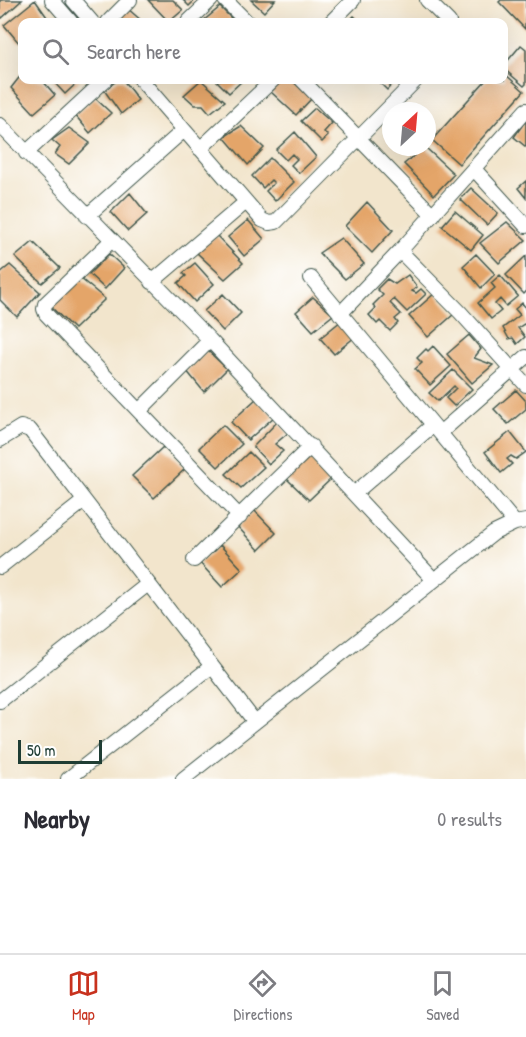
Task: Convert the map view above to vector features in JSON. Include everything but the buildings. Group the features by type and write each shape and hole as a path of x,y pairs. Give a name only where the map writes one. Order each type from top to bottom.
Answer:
{"street":[{"path":"52,0 68,18"},
{"path":"73,0 89,18"},
{"path":"112,18 130,0"},
{"path":"192,18 211,0"},
{"path":"225,0 243,18"},
{"path":"335,18 353,0"},
{"path":"427,0 445,18"},
{"path":"26,153 101,84"},
{"path":"144,84 262,220 269,223 276,222 412,84"},
{"path":"200,148 269,84"},
{"path":"306,84 433,215"},
{"path":"340,314 433,215 526,110"},
{"path":"0,125 210,340 434,580"},
{"path":"87,216 184,130"},
{"path":"474,169 526,226"},
{"path":"152,282 246,202"},
{"path":"111,241 45,304 46,314 240,517"},
{"path":"400,251 460,312 526,385"},
{"path":"183,779 494,533 520,522 436,429 311,278"},
{"path":"140,410 210,340"},
{"path":"355,494 526,357"},
{"path":"0,440 21,427 30,430 255,722"},
{"path":"194,560 311,446"},
{"path":"0,567 84,501"},
{"path":"0,701 148,584"},
{"path":"68,779 212,666"}]}
